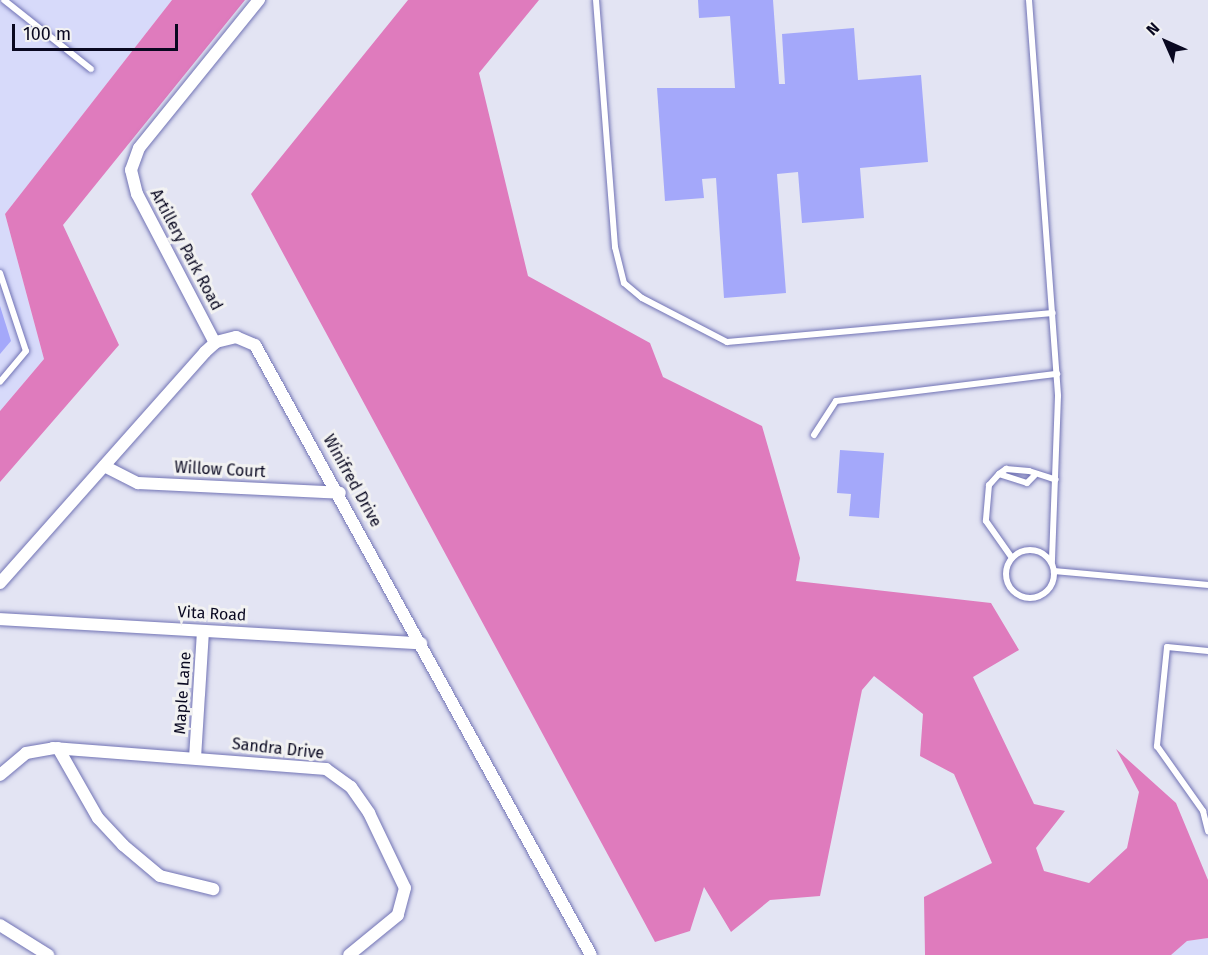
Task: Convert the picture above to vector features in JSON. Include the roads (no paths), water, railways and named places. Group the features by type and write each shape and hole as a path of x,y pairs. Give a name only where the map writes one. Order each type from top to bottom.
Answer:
{"street":[{"name":"Artillery Park Road","path":"215,343 137,194 131,170 139,148 259,0"},
{"name":"Winifred Drive","path":"215,343 236,337 261,351 591,955"},
{"path":"0,583 215,343"},
{"name":"Willow Court","path":"104,466 138,483 340,493"},
{"name":"Vita Road","path":"0,619 421,643"},
{"name":"Maple Lane","path":"195,758 203,631"},
{"path":"58,748 98,818 123,845 160,876 213,889"},
{"name":"Sandra Drive","path":"0,775 26,753 58,748 315,766 351,787 405,888 398,915 349,955"},
{"path":"0,925 48,955"}],"lane":[{"path":"4,0 91,69"},
{"path":"596,0 615,247 624,283 642,298 727,342 1053,313"},
{"path":"1029,0 1057,374 1056,480 1052,563 1054,571 1044,593 1021,596 1007,580 1012,558 986,521 989,485 1006,469 1056,480"},
{"path":"0,273 26,351 0,382"},
{"path":"814,435 836,401 1057,374"},
{"path":"999,474 1027,483 1034,476"},
{"path":"1012,558 1032,550 1052,563"},
{"path":"1054,571 1208,585"},
{"path":"1208,651 1167,647 1157,746 1203,811 1208,831"}]}
